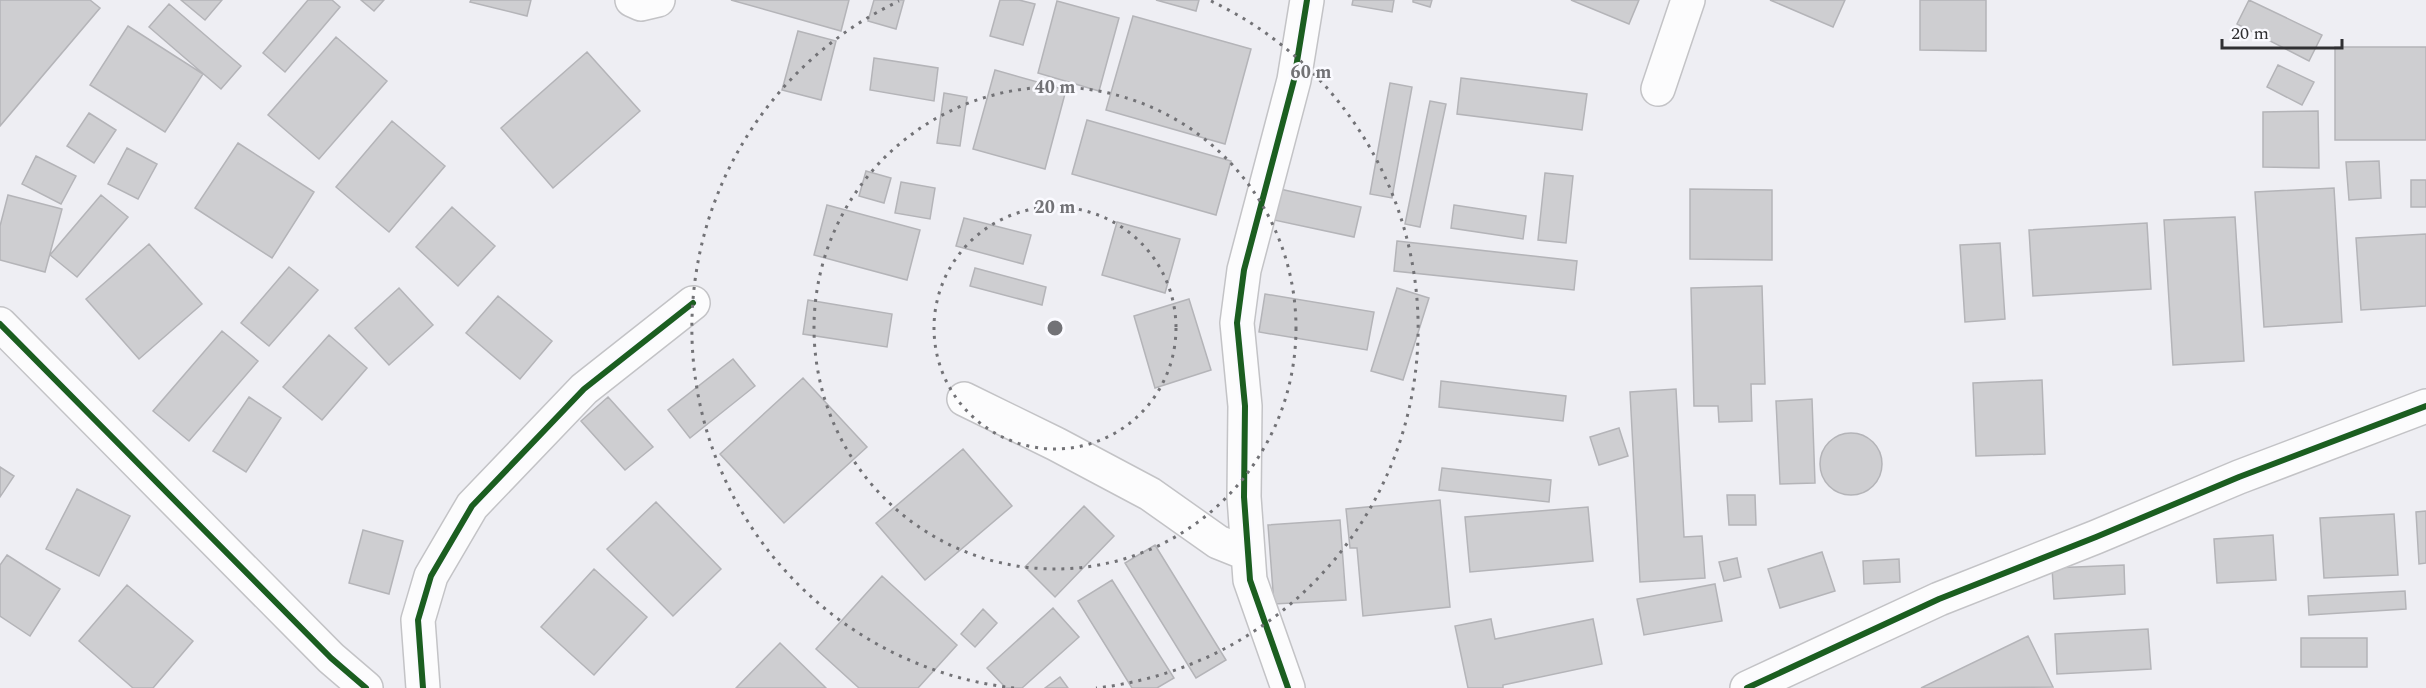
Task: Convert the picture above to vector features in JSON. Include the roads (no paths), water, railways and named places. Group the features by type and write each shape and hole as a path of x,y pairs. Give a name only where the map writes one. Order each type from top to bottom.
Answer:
{"street":[{"path":"632,0 641,4 658,0"},
{"path":"1288,688 1250,580 1244,497 1245,406 1237,323 1244,270 1294,80 1307,0"},
{"path":"1658,89 1688,0"},
{"path":"423,688 418,620 431,576 472,506 584,389 693,303"},
{"path":"0,324 331,658 366,688"},
{"path":"964,399 1056,444 1150,495 1218,542 1248,554"},
{"path":"1747,688 1939,599 2096,537 2238,477 2426,406"}]}
